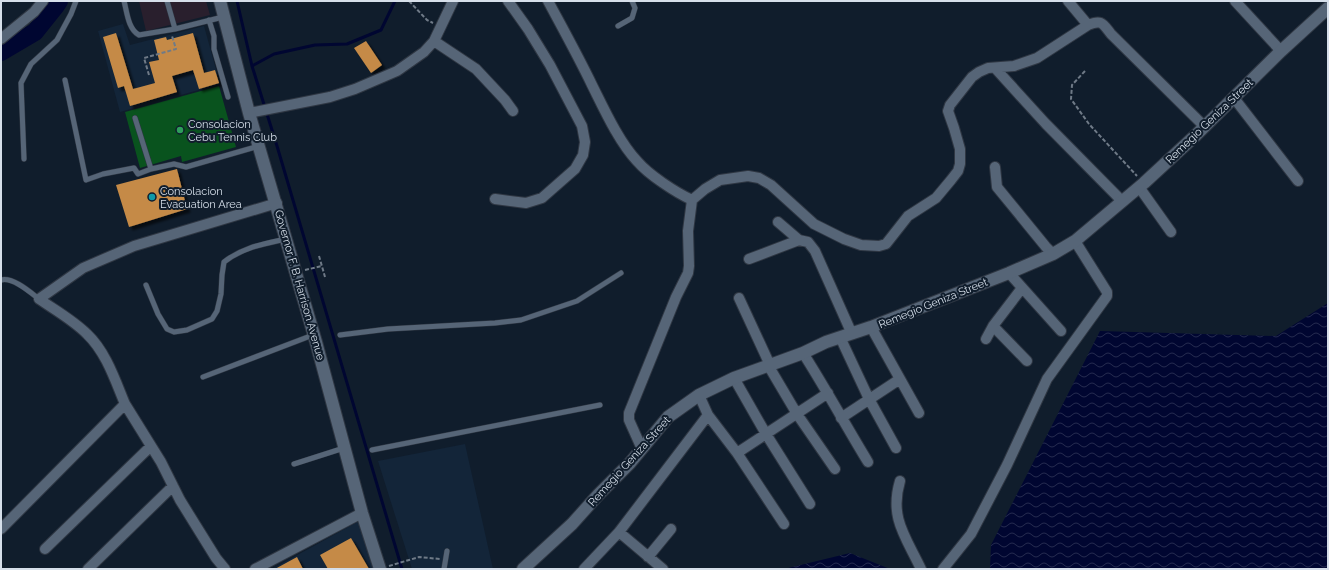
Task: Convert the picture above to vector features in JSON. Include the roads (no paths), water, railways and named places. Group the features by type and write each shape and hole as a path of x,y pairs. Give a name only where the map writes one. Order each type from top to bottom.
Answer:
{"street":[{"path":"1,39 34,12 43,1"},
{"name":"Governor F. B. Harrison Avenue","path":"220,1 249,113 277,203 362,513 382,568"},
{"path":"249,113 330,97 355,89 397,71 424,52 434,41 453,1"},
{"path":"495,199 526,203 542,198 575,169 583,155 585,142 582,126 550,65 528,29 508,1"},
{"path":"548,1 572,43 611,123 628,150 648,171 679,194 692,200"},
{"path":"1068,1 1088,25"},
{"path":"1235,1 1281,51"},
{"name":"Remegio Geniza Street","path":"523,569 572,524 642,449 668,417 699,395 734,378 803,353 840,337 871,327 1009,273 1053,254 1075,241 1141,185 1205,127 1281,51 1328,8"},
{"path":"642,449 629,420 629,413 676,297 688,273 690,266 688,231 692,200 705,189 720,180 748,176 759,178 771,185 814,224 862,245 879,246 886,244 908,216 936,198 958,171 960,164 960,149 948,111 950,105 972,77 988,68 1014,66 1038,58 1088,25 1095,22 1102,24 1205,127"},
{"path":"434,41 476,69 505,100 513,111"},
{"path":"995,68 1046,124 1122,201"},
{"path":"1234,98 1298,181"},
{"path":"995,167 997,187 1053,254"},
{"path":"1141,185 1171,232"},
{"path":"225,569 196,527 152,446 125,404 109,367 99,349 87,334 39,299 83,268 134,246 277,203"},
{"path":"778,222 799,240 808,242 816,251 852,334"},
{"path":"748,259 799,240"},
{"path":"943,569 971,534 1007,465 1047,379 1107,296 1107,292 1075,241"},
{"path":"1009,273 1061,331"},
{"path":"986,339 992,326 1022,288"},
{"path":"739,298 769,365 797,414 834,469"},
{"path":"992,326 1027,361"},
{"path":"871,327 919,413"},
{"path":"840,337 896,448"},
{"path":"803,353 868,462"},
{"path":"734,378 766,434 810,504"},
{"path":"841,418 900,379"},
{"path":"737,453 828,393"},
{"path":"699,395 708,415 737,453 784,524"},
{"path":"1,529 125,404"},
{"path":"590,567 619,532 708,415"},
{"path":"45,549 152,446"},
{"path":"900,481 896,495 897,516 921,569"},
{"path":"88,569 173,486"},
{"path":"255,569 362,513"},
{"path":"648,557 671,528"},
{"path":"619,532 663,569"}],"lane":[{"path":"24,159 21,83 31,64 57,40 76,1"},
{"path":"124,1 131,28 139,35 175,29 224,17"},
{"path":"167,1 175,29"},
{"path":"618,26 632,18 635,8 632,1"},
{"path":"210,20 214,36 214,49 228,97"},
{"path":"65,80 86,180 103,174 134,168 138,174 151,169 174,164 186,167 260,146"},
{"path":"135,118 151,169"},
{"path":"146,285 158,314 167,329 174,332 187,330 212,319 217,311 221,294 224,262 233,255 249,248 286,239"},
{"path":"340,335 396,329 521,320 577,301 622,273"},
{"path":"1,280 4,279 19,285 39,299"},
{"path":"203,377 313,335"},
{"path":"372,450 600,405"},
{"path":"294,464 345,448"},
{"path":"444,569 448,551"}],"water":[{"path":"1328,303 1328,569 990,569 991,545 1100,331 1276,336"},
{"path":"850,553 890,569 784,569"}],"waterway":[{"path":"1,52 35,32 59,1"},
{"path":"237,1 252,66 402,569"},
{"path":"252,66 274,54 315,45 347,44 381,30 395,1"}],"place":[{"name":"Consolacion Cebu Tennis Club","path":"180,130"},
{"name":"Consolacion Evacuation Area","path":"152,197"}]}
